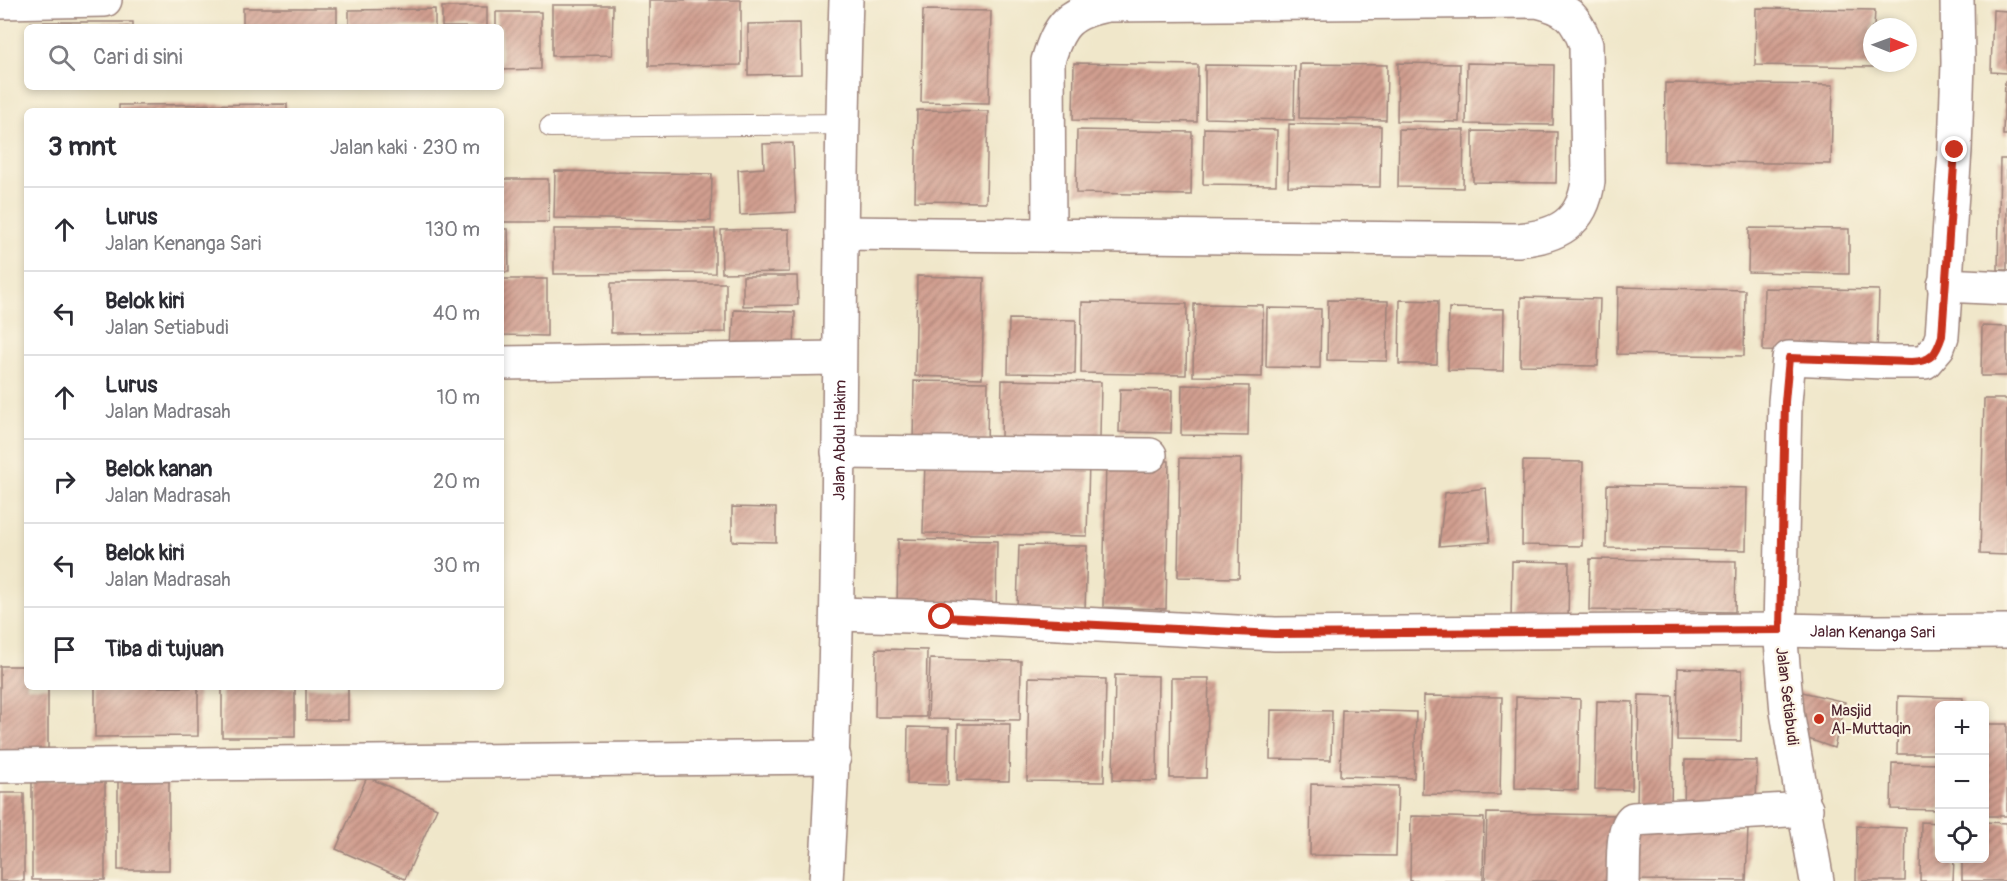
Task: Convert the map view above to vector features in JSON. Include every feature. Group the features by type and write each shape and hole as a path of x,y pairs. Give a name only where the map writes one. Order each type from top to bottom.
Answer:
{"street":[{"path":"0,2 105,0"},
{"name":"Jalan Abdul Hakim","path":"826,881 834,757 842,124 846,0"},
{"path":"1957,0 1958,63 1955,150 1944,285 2007,288"},
{"path":"841,233 1518,240 1552,234 1567,225 1578,213 1586,196 1588,181 1586,45 1580,27 1570,15 1555,5 1537,1 1108,4 1087,8 1068,18 1055,38 1048,61 1049,235"},
{"name":"Jalan Setiabudi","path":"1818,881 1787,712 1780,630 1785,402 1789,358 1925,362 1938,347 1942,336 1944,285"},
{"path":"504,363 839,358"},
{"path":"838,452 1150,455"},
{"name":"Jalan Kenanga Sari","path":"837,614 1275,634 1780,630 2007,631"},
{"path":"0,766 834,757"},
{"path":"1623,881 1625,830 1633,819 1806,809"}],"lane":[{"path":"550,127 842,124"}],"building":[{"path":"649,0 741,0 741,65 649,66"},
{"path":"552,5 613,5 612,55 552,56"},
{"path":"442,7 487,7 487,24 442,24"},
{"path":"243,8 337,8 337,24 243,24"},
{"path":"1756,8 1875,10 1875,18 1863,18 1863,67 1755,65"},
{"path":"435,9 435,24 349,24 349,10"},
{"path":"923,10 991,11 989,103 921,102"},
{"path":"1993,10 2007,11 2007,73 1991,72"},
{"path":"496,12 541,12 541,69 504,70 504,24 496,24"},
{"path":"31,22 133,22 133,24 31,24"},
{"path":"800,23 801,74 748,75 748,24"},
{"path":"1074,63 1198,65 1197,122 1073,120"},
{"path":"1398,63 1460,64 1459,122 1397,121"},
{"path":"1467,63 1554,65 1553,125 1466,124"},
{"path":"1300,64 1387,65 1386,120 1299,118"},
{"path":"1205,65 1295,66 1294,120 1205,118"},
{"path":"2005,81 2007,81 2007,135 2003,135"},
{"path":"1665,83 1833,85 1831,164 1664,161"},
{"path":"287,104 287,108 119,108 119,105"},
{"path":"917,110 988,111 986,202 915,201"},
{"path":"1289,124 1381,126 1380,187 1288,186"},
{"path":"1204,128 1277,130 1276,185 1203,184"},
{"path":"1399,129 1464,130 1463,188 1398,187"},
{"path":"1077,130 1192,132 1191,195 1076,193"},
{"path":"1473,131 1557,132 1556,183 1473,182"},
{"path":"793,143 796,212 740,215 738,170 764,168 763,144"},
{"path":"2000,159 2007,159 2007,270 1998,270"},
{"path":"555,171 712,174 711,221 554,218"},
{"path":"504,179 548,179 549,222 504,222"},
{"path":"1749,228 1849,229 1849,274 1748,272"},
{"path":"504,229 508,229 509,272 504,272"},
{"path":"554,229 715,229 715,273 554,274"},
{"path":"789,229 789,272 722,273 721,230"},
{"path":"743,276 797,276 798,305 743,306"},
{"path":"917,276 984,278 982,378 915,376"},
{"path":"504,279 547,279 547,336 504,335"},
{"path":"611,283 726,283 726,332 611,333"},
{"path":"1618,287 1745,290 1744,356 1617,354"},
{"path":"1764,288 1879,290 1877,353 1763,351"},
{"path":"1521,297 1600,299 1598,366 1520,365"},
{"path":"1328,300 1388,301 1387,361 1327,360"},
{"path":"1400,300 1438,301 1437,364 1399,364"},
{"path":"1082,302 1187,304 1186,375 1081,373"},
{"path":"1194,304 1263,305 1262,377 1193,376"},
{"path":"1267,308 1321,309 1320,368 1266,367"},
{"path":"1449,308 1504,309 1503,371 1448,370"},
{"path":"734,310 795,312 794,352 732,350"},
{"path":"1009,319 1076,320 1075,374 1008,373"},
{"path":"1982,326 2007,327 2007,376 1981,376"},
{"path":"1002,380 1101,382 1100,438 1001,437"},
{"path":"914,381 988,382 987,449 913,447"},
{"path":"1182,385 1249,386 1248,436 1181,435"},
{"path":"1120,389 1172,390 1171,433 1119,432"},
{"path":"1984,399 2007,399 2007,555 1980,554"},
{"path":"1180,458 1241,459 1239,578 1178,577"},
{"path":"925,459 1089,462 1087,536 923,533"},
{"path":"1106,460 1169,461 1166,609 1103,607"},
{"path":"1523,461 1583,462 1582,546 1522,545"},
{"path":"1607,485 1747,488 1746,550 1606,548"},
{"path":"1486,488 1490,542 1439,546 1445,493"},
{"path":"732,507 776,508 776,542 732,541"},
{"path":"898,539 997,541 996,615 897,613"},
{"path":"1019,545 1087,546 1085,610 1017,609"},
{"path":"1590,559 1736,561 1735,612 1589,610"},
{"path":"1512,561 1569,562 1568,623 1511,622"},
{"path":"876,649 927,650 926,717 875,717"},
{"path":"930,659 1021,661 1020,720 928,719"},
{"path":"0,666 24,666 24,690 48,690 48,755 0,755"},
{"path":"1678,668 1742,670 1741,741 1677,740"},
{"path":"1115,675 1158,676 1157,781 1113,780"},
{"path":"1029,677 1106,679 1104,782 1027,781"},
{"path":"1171,678 1209,678 1206,778 1170,778"},
{"path":"95,690 198,690 198,736 95,737"},
{"path":"222,690 295,690 295,737 222,737"},
{"path":"306,690 348,690 348,720 306,720"},
{"name":"Masjid Al-Muttaqin","path":"1798,691 1845,702 1834,748 1797,735"},
{"path":"1639,695 1673,696 1671,808 1637,807"},
{"path":"1424,696 1502,697 1500,795 1422,794"},
{"path":"1898,696 1963,698 1963,701 1935,701 1935,754 1897,754"},
{"path":"1516,697 1580,699 1578,790 1515,788"},
{"path":"1597,701 1633,702 1632,790 1595,789"},
{"path":"1271,710 1332,711 1331,760 1270,759"},
{"path":"1342,710 1416,712 1414,778 1340,776"},
{"path":"958,724 1010,724 1009,781 957,780"},
{"path":"1989,724 2007,724 2007,816 1989,816"},
{"path":"908,727 949,728 948,785 907,784"},
{"path":"1685,760 1757,761 1756,809 1684,808"},
{"path":"1892,763 1935,764 1935,810 1891,809"},
{"path":"367,777 437,808 405,879 336,849"},
{"path":"32,780 105,780 105,880 32,880"},
{"path":"118,781 169,781 169,870 118,870"},
{"path":"1311,784 1398,786 1396,856 1310,855"},
{"path":"0,793 24,793 24,881 0,881"},
{"path":"1487,813 1619,815 1618,881 1485,881"},
{"path":"1411,816 1484,818 1483,881 1410,881"},
{"path":"1921,822 1935,823 1935,863 1954,863 1953,881 1920,881"},
{"path":"1989,822 2007,823 2007,881 1962,881 1962,863 1989,863"},
{"path":"1636,826 1748,828 1746,881 1635,880"},
{"path":"1857,826 1906,828 1905,881 1856,881"}],"place":[{"name":"Masjid Al-Muttaqin","path":"1819,719"}],"route":[{"path":"942,617 1275,634 1780,630 1785,402 1789,358 1925,362 1932,356 1942,336 1955,150"}]}
